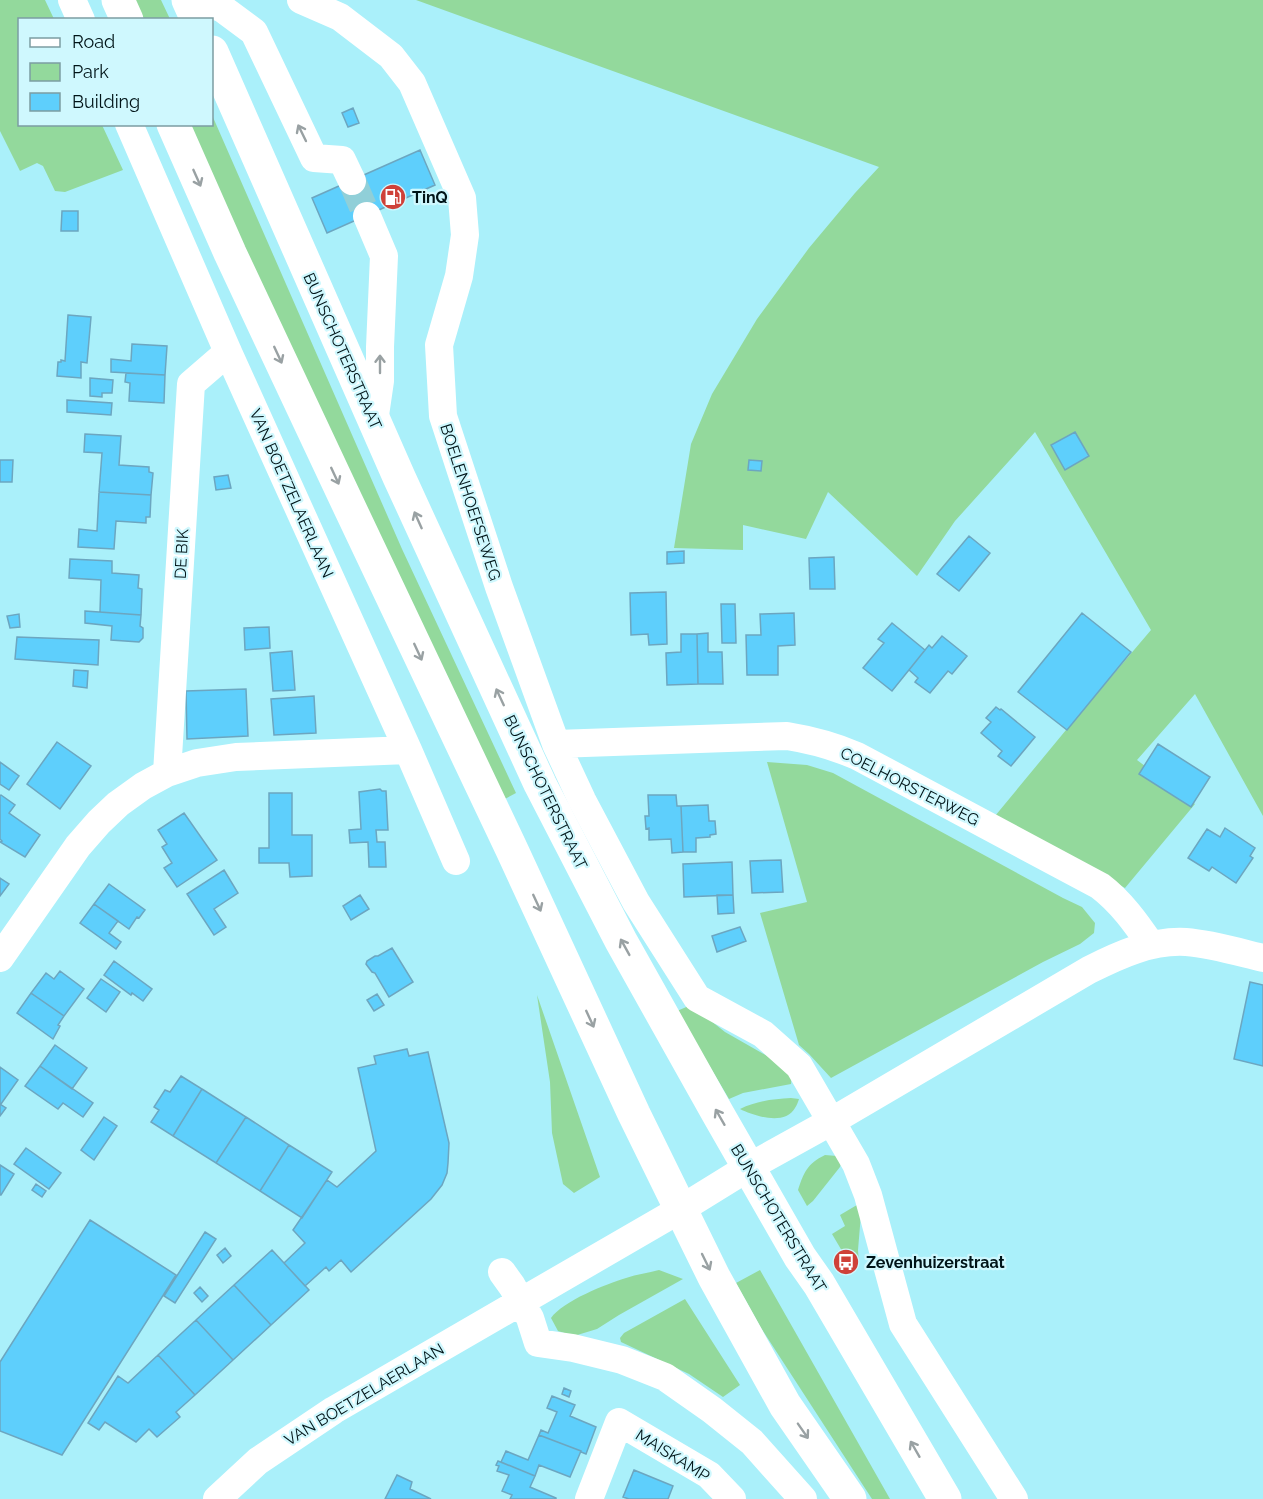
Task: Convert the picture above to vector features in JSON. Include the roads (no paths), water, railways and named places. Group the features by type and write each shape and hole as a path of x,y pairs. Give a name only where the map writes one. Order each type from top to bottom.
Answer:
{"main road":[{"path":"118,0 126,18"},
{"path":"188,0 196,18"},
{"name":"BUNSCHOTERSTRAAT","path":"213,54 374,422 540,784 621,941 749,1167 800,1257 819,1284 945,1499"},
{"path":"174,126 230,253 634,1114 714,1277 785,1405 850,1499"}],"street":[{"path":"72,0 80,18"},
{"path":"203,0 223,9 254,32 314,158 342,160 351,181"},
{"name":"BOELENHOEFSEWEG","path":"301,0 340,17 391,56 412,83 462,198 465,235 459,276 439,345 443,416 499,587 556,744"},
{"name":"VAN BOETZELAERLAAN","path":"130,126 228,352 456,861"},
{"path":"367,216 384,256 380,381 374,422"},
{"name":"DE BIK","path":"167,773 191,384 228,352"},
{"name":"COELHORSTERWEG","path":"556,744 787,736 821,742 857,756 1100,886 1122,906 1151,945"},
{"name":"BUNSCHOTERSTRAAT","path":"556,744 582,800 636,902 697,998 763,1034 799,1066 856,1164 868,1195 903,1324 1014,1499"},
{"path":"0,958 78,846 99,822 118,804 143,786 167,773 197,763 236,757 408,750"},
{"path":"749,1167 832,1122 1089,970 1135,949 1167,942 1185,942 1263,958"},
{"name":"VAN BOETZELAERLAAN","path":"217,1499 258,1461 334,1410 681,1209 749,1167"},
{"path":"502,1272 530,1318 538,1342 622,1360 665,1377 752,1442 803,1499"},
{"name":"MAISKAMP","path":"589,1499 618,1422 710,1475 732,1499"}],"tunnel":[{"path":"352,181 367,216"}],"place":[{"name":"TinQ","path":"393,197"},
{"name":"Zevenhuizerstraat","path":"846,1262"}]}
